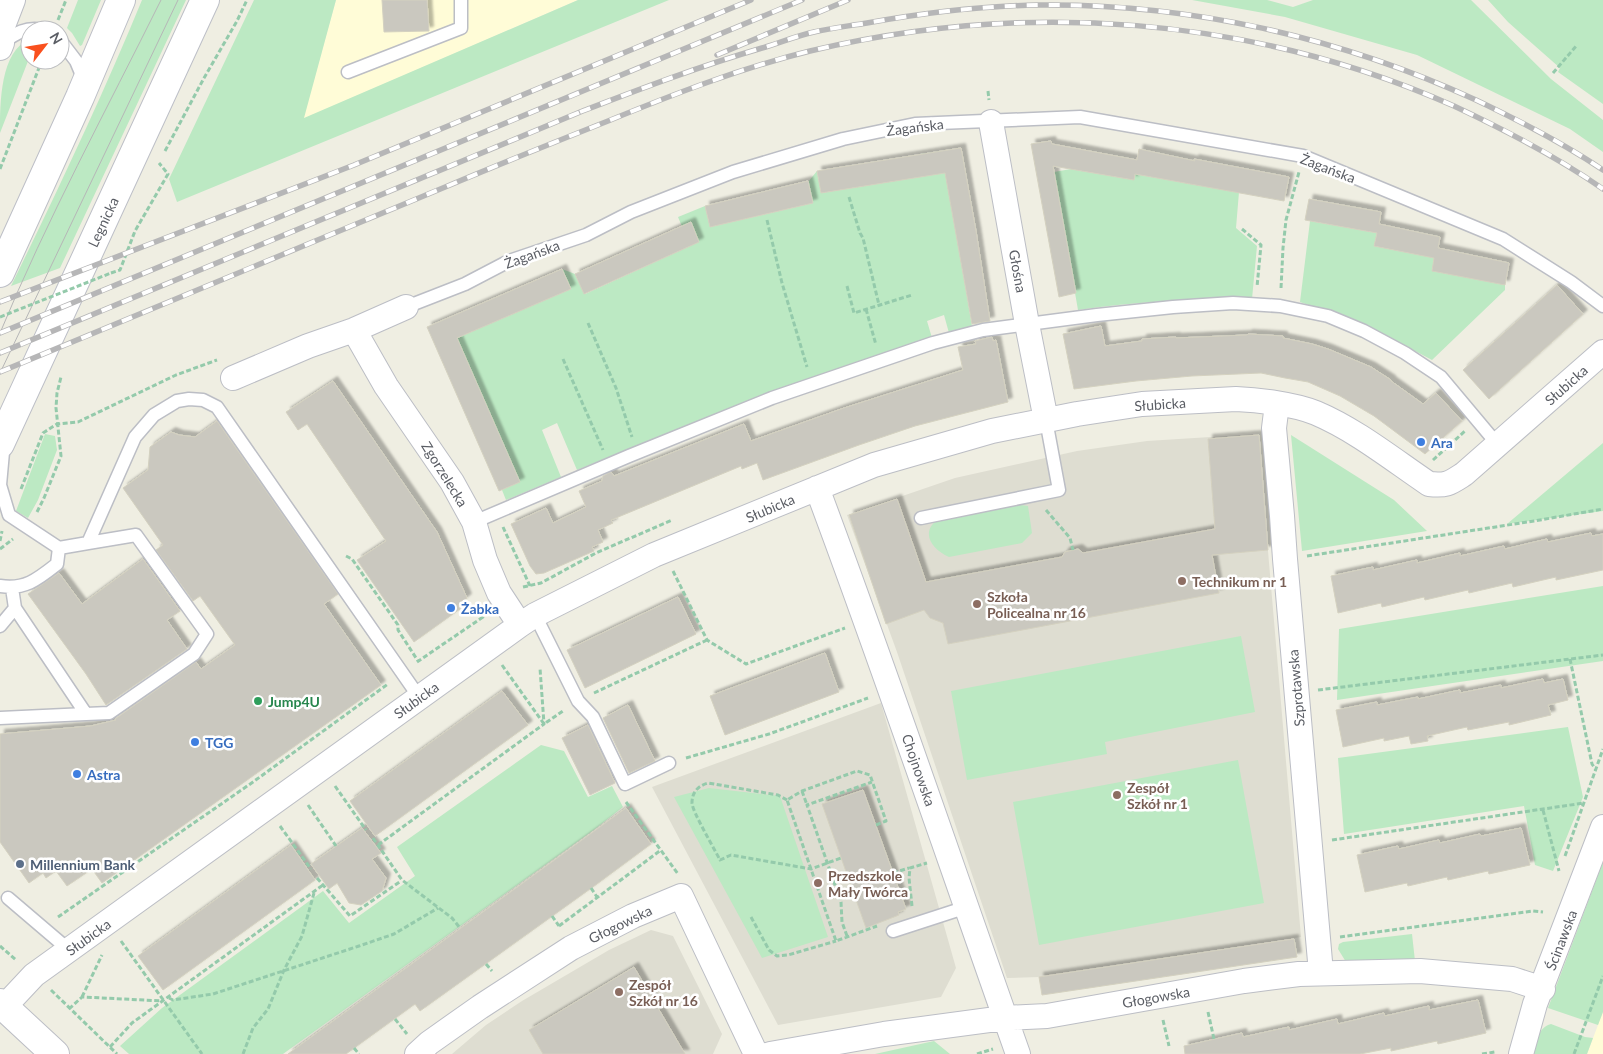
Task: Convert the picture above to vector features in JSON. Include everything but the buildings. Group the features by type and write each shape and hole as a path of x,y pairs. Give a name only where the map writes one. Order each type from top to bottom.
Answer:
{"main road":[{"path":"0,273 121,0"},
{"name":"Legnicka","path":"2,440 205,0"},
{"path":"2,1005 55,1054"}],"street":[{"path":"1,46 3,26 14,0"},
{"name":"Głośna","path":"991,122 1046,420"},
{"name":"Żagańska","path":"233,378 308,346 354,330 406,307"},
{"name":"Zgorzelecka","path":"354,330 386,386 452,482 474,522 485,560 498,593 528,620"},
{"name":"Słubicka","path":"2,1005 34,975 528,620 654,555 817,488 883,462 992,431 1142,404 1236,399 1250,399 1314,412 1344,426 1429,484 1442,486 1464,474 1603,352"},
{"name":"Szprotawska","path":"1277,404 1274,428 1321,973"},
{"name":"Chojnowska","path":"817,488 887,678 1018,1054"},
{"name":"Ścinawska","path":"1521,1054 1535,1004 1603,827"},
{"name":"Głogowska","path":"414,1047 429,1043 480,1006 571,948 633,916 681,896 756,1054"},
{"name":"Głogowska","path":"770,1054 884,1034 1004,1018 1047,1016 1244,981 1299,974 1420,971 1512,979 1542,988"}],"lane":[{"path":"348,72 462,28 461,0"},
{"path":"1,46 20,32"},
{"path":"70,52 85,83"},
{"name":"Żagańska","path":"406,307 465,284 509,261 586,234 631,212 733,172 843,139 915,124 1080,117 1303,156 1502,239 1571,282 1603,306"},
{"path":"474,522 609,464 772,398 933,343 983,330 1097,314 1173,307 1233,303 1280,306 1328,316 1364,331 1405,353 1441,377 1498,444"},
{"path":"88,543 135,437 154,415 177,401 189,399 203,400 217,407 419,697"},
{"path":"921,518 1059,490 1046,420"},
{"path":"0,718 109,712 194,654 206,634 136,535 59,548 9,515 0,485 2,440"},
{"path":"59,548 57,564 26,585 6,587 15,608 86,714"},
{"path":"0,626 15,608"},
{"path":"528,620 578,702 593,717 625,784 669,764"},
{"path":"8,898 69,950"},
{"path":"889,927 967,907"}],"path":[{"path":"58,20 65,1 59,0"},
{"path":"156,169 247,0"},
{"path":"1553,73 1577,45"},
{"path":"0,169 38,70"},
{"path":"1280,306 1286,220 1303,156"},
{"path":"0,317 120,270 135,231 168,174 159,163"},
{"path":"849,197 863,238 879,306"},
{"path":"767,220 782,283 811,385"},
{"path":"1242,228 1261,245 1256,305"},
{"path":"847,286 854,313 912,295"},
{"path":"866,309 881,361"},
{"path":"588,323 616,388 638,452"},
{"path":"563,359 609,464"},
{"path":"0,549 33,520 61,456 56,408 62,371"},
{"path":"1433,460 1477,420"},
{"path":"9,515 14,507 43,432 57,424"},
{"path":"1299,557 1603,509"},
{"path":"496,513 530,586"},
{"path":"1071,545 1073,550"},
{"path":"346,556 352,559 398,625 398,630 418,661"},
{"path":"673,570 707,640 746,664 851,626"},
{"path":"43,927 253,782 418,661 483,617 486,609"},
{"path":"378,845 544,724 578,702 707,640"},
{"path":"1310,691 1603,656"},
{"path":"1570,659 1592,764 1596,770"},
{"path":"501,663 544,724"},
{"path":"540,665 544,724"},
{"path":"669,764 769,734 869,697"},
{"path":"1324,842 1584,803 1603,749"},
{"path":"787,800 802,791 856,772 870,775 886,821 876,825"},
{"path":"807,805 859,789 872,782"},
{"path":"334,783 366,830"},
{"path":"625,784 620,792 679,876"},
{"path":"836,941 811,869 787,800 778,795 708,784 700,786 694,793 693,808 720,860 731,855 811,869 842,858"},
{"path":"802,791 841,902 842,922 847,936"},
{"path":"306,802 336,846"},
{"path":"1543,810 1560,871"},
{"path":"278,823 311,869"},
{"path":"373,838 402,880 452,918 460,928"},
{"path":"893,873 927,863"},
{"path":"910,868 909,878 913,913"},
{"path":"317,878 350,916 402,880"},
{"path":"110,1047 132,1023 323,886"},
{"path":"591,888 597,897"},
{"path":"244,1054 253,1028 268,1009 284,970 302,936 314,892"},
{"path":"169,998 173,1000 213,994 333,955 394,934 438,908"},
{"path":"1332,938 1533,911 1543,912"},
{"path":"552,916 559,926"},
{"path":"751,917 769,950 777,956 788,955 847,936 889,927"},
{"path":"119,938 202,1054"},
{"path":"0,946 20,964"},
{"path":"69,1009 82,997 102,957 102,951"},
{"path":"486,964 495,975"},
{"path":"1574,1054 1603,976"},
{"path":"46,985 117,1054"},
{"path":"82,997 164,1001"},
{"path":"1208,1011 1214,1039"},
{"path":"1163,1018 1169,1046"},
{"path":"395,1019 414,1047"},
{"path":"354,1048 359,1054"},
{"path":"1482,1054 1495,1052"}],"shaded area":[{"path":"336,0 578,0 303,119"},
{"name":"Zespół Szkół nr 1","path":"1258,434 1301,937 1039,977 1007,978 897,652 847,515 955,478 1077,451 1147,441"},
{"name":"Przedszkole Mały Twórca","path":"881,703 956,968 941,997 778,1025 652,787"},
{"name":"Zespół Szkół nr 16","path":"651,930 673,936 722,1034 713,1054 452,1054 486,1025 522,1001 609,950"},
{"path":"1603,1012 1603,1054 1587,1054 1598,1025"}],"green space":[{"path":"78,0 101,0 80,46 70,31 70,20"},
{"path":"142,0 186,0 60,268 11,286 79,144"},
{"path":"254,0 336,0 304,118 578,0 669,0 177,202 169,179"},
{"path":"1192,0 1267,0 1293,7 1313,0 1471,0 1551,79 1603,120 1603,152 1570,129 1417,55 1285,17"},
{"path":"1488,0 1603,0 1603,104 1558,72 1560,68 1508,22"},
{"path":"20,45 20,70 25,70 0,133 0,107 4,79 7,66"},
{"path":"942,151 972,326 949,333 944,315 927,321 932,338 749,400 577,470 557,423 542,430 561,477 506,500 502,490 519,482 456,338 571,289 562,269 575,274 585,294 690,246 678,217 705,206 710,227 813,203 808,182 817,171 821,193 924,176 921,154"},
{"path":"1071,169 1134,180 1135,174 1239,192 1236,228 1257,246 1252,299 1165,301 1078,310 1054,172"},
{"path":"1310,221 1377,233 1374,246 1434,257 1505,285 1505,290 1432,360 1368,326 1300,302"},
{"path":"45,434 55,436 57,450 38,500 28,518 16,511"},
{"path":"1291,435 1394,500 1427,531 1302,551"},
{"path":"1603,443 1603,511 1507,524"},
{"path":"1015,504 1028,506 1032,533 1022,543 949,557 937,549 930,539 930,528 940,518"},
{"path":"1603,586 1603,661 1337,700 1339,629"},
{"path":"1241,636 1255,712 1105,742 1107,754 967,780 951,691"},
{"path":"1568,727 1583,797 1553,871 1535,865 1524,806 1344,834 1338,758"},
{"path":"541,745 564,751 588,797 612,786 623,807 283,1054 129,1054 120,1046 162,1008 323,891 349,923 415,876 397,847"},
{"path":"1238,760 1264,903 1039,945 1013,802"},
{"path":"709,788 780,796 828,937 762,958 674,797"},
{"path":"1603,862 1603,1012 1598,1025 1548,1008"},
{"path":"1412,934 1415,961 1346,962 1338,949 1339,944 1343,942"},
{"path":"1551,1024 1585,1037 1593,1038 1587,1054 1532,1054 1540,1032"},
{"path":"934,1041 950,1054 875,1054"}],"tram line":[{"path":"0,333 37,248 161,0"},
{"path":"0,373 178,0"}],"railway":[{"path":"0,302 354,165 751,0"},
{"path":"0,333 802,0"},
{"path":"717,55 848,0"},
{"path":"580,112 693,70 820,31 909,16 973,8 1038,5 1095,6 1151,10 1262,28 1371,58 1476,100 1541,133 1603,170"},
{"path":"0,372 489,169 708,82 810,51 891,35 973,25 1055,22 1136,26 1218,36 1298,52 1377,76 1454,106 1530,144 1567,165 1603,189"},
{"path":"0,353 585,110"}],"place":[{"name":"Ara","path":"1421,442"},
{"name":"Technikum nr 1","path":"1182,581"},
{"name":"Szkoła Policealna nr 16","path":"977,604"},
{"name":"Żabka","path":"451,608"},
{"name":"Jump4U","path":"258,701"},
{"name":"TGG","path":"195,742"},
{"name":"Astra","path":"77,774"},
{"name":"Zespół Szkół nr 1","path":"1117,795"},
{"name":"Millennium Bank","path":"20,864"},
{"name":"Przedszkole Mały Twórca","path":"818,883"},
{"name":"Zespół Szkół nr 16","path":"619,992"}]}
